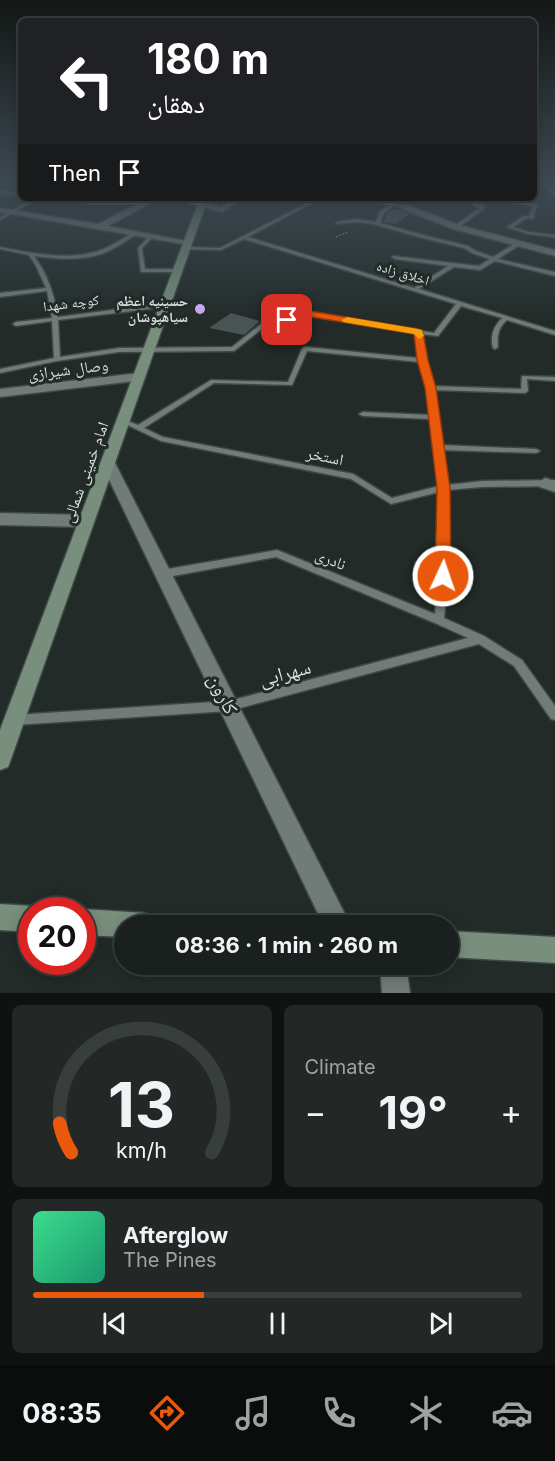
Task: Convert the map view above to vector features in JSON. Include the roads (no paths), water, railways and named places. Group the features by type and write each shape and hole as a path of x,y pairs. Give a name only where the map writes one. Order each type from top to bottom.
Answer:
{"main road":[{"name":"امام خمینی شمالی","path":"0,759 192,230"},
{"path":"0,917 18,918"},
{"path":"96,923 114,924"},
{"path":"459,945 555,950"}],"street":[{"path":"119,230 187,245"},
{"path":"469,230 555,253"},
{"name":"وصال شیرازی","path":"0,393 139,376"},
{"name":"کارون","path":"108,464 333,915"},
{"path":"0,519 86,521"},
{"path":"394,975 396,993"}],"lane":[{"path":"187,245 221,249 255,230"},
{"path":"405,230 555,274"},
{"path":"519,230 555,236"},
{"path":"0,248 31,255 93,254 135,233"},
{"path":"152,236 140,248 143,271 178,271"},
{"name":"اخلاق زاده","path":"243,237 555,333"},
{"path":"395,257 480,268 519,243"},
{"path":"31,255 41,267 57,318 57,359"},
{"path":"416,289 453,265"},
{"path":"0,295 48,289"},
{"path":"0,371 57,359 120,350 234,349 273,318 302,322 310,314 436,335 460,303"},
{"name":"کوچه شهدا","path":"16,324 165,305"},
{"path":"495,347 494,334 498,324 506,318"},
{"path":"418,332 422,360 430,388 443,488 445,554 439,620"},
{"path":"139,428 213,381 290,384 305,349 422,360"},
{"path":"430,388 525,391 524,377 555,379"},
{"path":"363,414 434,417"},
{"name":"استخر","path":"123,421 161,439 353,477 391,501 443,488 482,484 552,484"},
{"path":"438,447 536,451"},
{"name":"نادری","path":"162,574 277,553 480,639"},
{"path":"480,639 518,663 555,715"},
{"name":"سهرابی","path":"14,720 229,706 480,639"}],"place":[{"name":"حسینیه اعظم سیاهپوشان","path":"200,309"}]}
